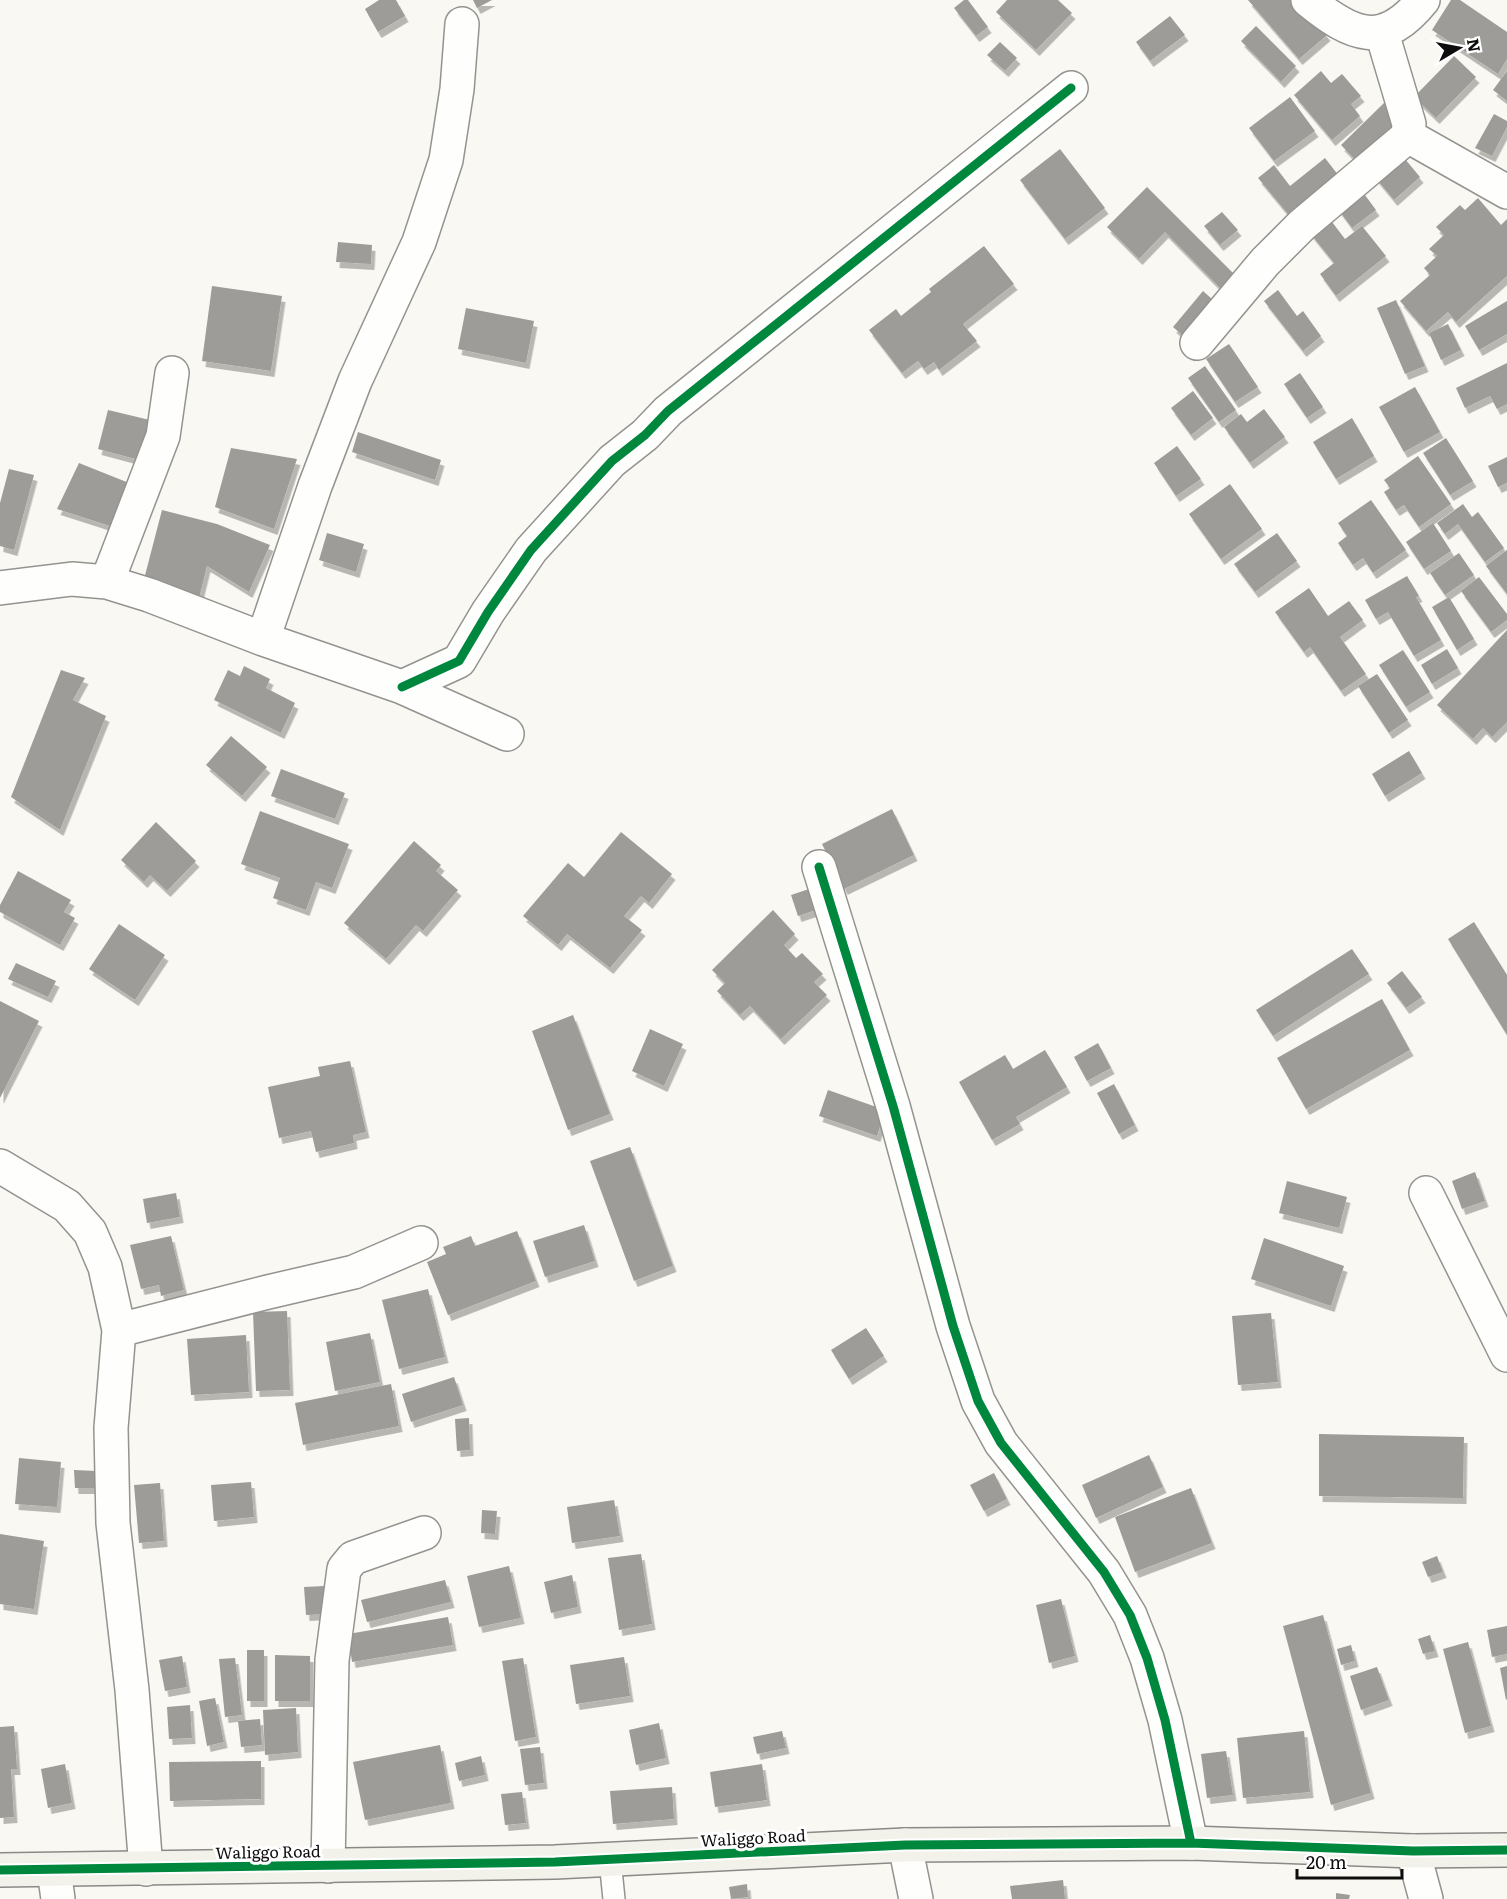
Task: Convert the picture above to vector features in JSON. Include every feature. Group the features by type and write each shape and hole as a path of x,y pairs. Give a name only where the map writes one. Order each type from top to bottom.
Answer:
{"street":[{"path":"1308,0 1332,20 1357,31 1382,33 1399,25 1423,0"},
{"path":"263,639 315,486 355,381 419,242 442,171 457,89 462,24"},
{"path":"1197,343 1265,262 1294,232 1408,136 1408,124 1382,33"},
{"path":"402,687 459,661 488,612 531,550 612,461 645,435 668,411 1071,88"},
{"path":"1408,136 1507,192"},
{"path":"107,582 163,436 172,373"},
{"path":"0,588 72,579 107,582 149,594 263,639 402,687 507,734"},
{"path":"819,867 896,1117 953,1326 978,1401 1001,1443 1104,1572 1130,1615 1147,1658 1165,1720 1191,1843"},
{"path":"0,1166 67,1206 90,1232 105,1267 120,1330 111,1428 113,1523 132,1690 146,1869"},
{"path":"1426,1193 1507,1355"},
{"path":"120,1330 354,1272 421,1243"},
{"path":"328,1866 332,1660 344,1569 353,1558 424,1533"},
{"name":"Waliggo Road","path":"0,1870 56,1884 146,1869 610,1860 905,1845 1191,1843 1413,1851 1507,1850"},
{"path":"905,1845 916,1899"},
{"path":"1413,1851 1426,1899"}],"lane":[{"path":"610,1860 614,1899"}],"building":[{"path":"379,0 396,0 405,16 378,32 365,9"},
{"path":"473,0 492,0 477,8"},
{"path":"964,0 968,0 988,27 976,36 954,8"},
{"path":"1007,0 1058,0 1072,13 1036,50 996,12"},
{"path":"1248,0 1297,0 1327,35 1299,59"},
{"path":"1451,0 1460,0 1507,32 1507,59 1498,74 1432,30"},
{"path":"1170,16 1185,35 1150,61 1136,42"},
{"path":"1256,26 1296,66 1281,82 1241,41"},
{"path":"1000,42 1017,58 1005,71 987,55"},
{"path":"1454,56 1476,77 1436,118 1414,97"},
{"path":"1321,71 1331,83 1342,74 1361,96 1351,104 1360,116 1332,140 1294,95"},
{"path":"1507,71 1507,101 1493,90"},
{"path":"1290,97 1315,131 1274,161 1249,128"},
{"path":"1385,102 1408,125 1363,168 1341,145"},
{"path":"1494,114 1507,121 1507,127 1492,156 1475,148"},
{"path":"1060,149 1105,208 1065,239 1020,180"},
{"path":"1400,153 1420,177 1394,200 1374,176"},
{"path":"1325,158 1342,180 1293,220 1258,178 1274,165 1290,186"},
{"path":"1147,187 1237,277 1223,291 1165,232 1139,259 1107,227"},
{"path":"1362,191 1376,210 1352,228 1338,209"},
{"path":"1478,198 1501,225 1507,219 1507,276 1456,322 1448,312 1426,331 1400,301 1430,275 1424,268 1437,256 1429,249 1444,235 1436,227 1460,205 1465,210"},
{"path":"1222,212 1238,230 1220,245 1204,226"},
{"path":"1329,218 1345,239 1362,226 1386,256 1336,296 1320,274 1334,263 1310,233"},
{"path":"338,242 372,245 371,264 336,262"},
{"path":"984,246 1014,284 963,324 977,341 939,370 934,362 924,369 918,361 902,373 869,330 896,309 901,316 931,292 929,289"},
{"path":"212,286 282,296 271,371 202,361"},
{"path":"1278,290 1297,316 1303,311 1321,336 1303,351 1264,301"},
{"path":"1203,291 1221,307 1190,342 1173,327"},
{"path":"1396,300 1425,366 1405,374 1377,308"},
{"path":"1507,301 1507,334 1479,350 1465,326"},
{"path":"466,308 534,321 526,363 458,349"},
{"path":"1448,324 1461,350 1441,360 1429,333"},
{"path":"1229,344 1258,387 1235,402 1206,359"},
{"path":"1507,363 1507,404 1497,409 1490,396 1465,408 1456,388"},
{"path":"1205,366 1236,410 1219,422 1188,378"},
{"path":"1300,373 1323,407 1307,418 1284,384"},
{"path":"1415,387 1440,432 1404,452 1379,407"},
{"path":"1193,391 1213,418 1191,435 1171,408"},
{"path":"1264,409 1285,437 1250,463 1224,427 1241,414 1247,422"},
{"path":"108,410 154,421 143,461 98,449"},
{"path":"1352,418 1374,456 1336,479 1313,442"},
{"path":"358,432 441,460 435,480 352,452"},
{"path":"1446,438 1473,481 1450,495 1423,453"},
{"path":"1177,446 1201,479 1176,496 1154,463"},
{"path":"231,448 297,459 274,529 215,507"},
{"path":"1418,456 1451,504 1419,527 1404,505 1396,510 1384,492 1390,488 1384,480"},
{"path":"1507,457 1507,483 1498,487 1488,466"},
{"path":"79,463 129,483 110,526 57,509"},
{"path":"9,469 34,475 14,550 0,546 0,503"},
{"path":"1230,484 1262,529 1221,559 1189,514"},
{"path":"1371,500 1406,550 1373,573 1363,558 1353,565 1338,543 1347,536 1338,523"},
{"path":"1463,504 1472,517 1478,512 1504,548 1485,562 1458,524 1445,534 1437,523"},
{"path":"162,510 217,524 270,545 249,592 207,566 199,598 143,583"},
{"path":"1433,523 1451,551 1424,569 1406,542"},
{"path":"327,533 364,544 356,572 319,560"},
{"path":"1277,533 1297,561 1255,592 1234,564"},
{"path":"1507,550 1507,594 1486,566"},
{"path":"1459,553 1474,575 1445,595 1430,573"},
{"path":"1407,576 1419,596 1416,597 1441,640 1414,656 1388,612 1376,619 1365,600"},
{"path":"1479,577 1507,614 1507,620 1491,632 1461,591"},
{"path":"1309,588 1328,616 1349,601 1363,620 1340,637 1366,674 1341,691 1310,647 1304,652 1275,612"},
{"path":"1449,597 1474,639 1457,650 1432,607"},
{"path":"1507,630 1507,722 1492,737 1483,728 1473,739 1437,705"},
{"path":"1447,649 1458,668 1432,684 1421,665"},
{"path":"1403,650 1430,692 1406,707 1379,665"},
{"path":"244,666 270,679 266,688 295,703 281,733 214,700 228,670 240,676"},
{"path":"61,670 85,678 73,700 106,716 60,830 11,797"},
{"path":"1377,674 1408,720 1389,733 1358,686"},
{"path":"231,736 267,767 242,796 206,765"},
{"path":"1409,751 1422,773 1385,796 1372,774"},
{"path":"281,769 345,793 335,819 271,796"},
{"path":"892,809 914,855 844,889 822,844"},
{"path":"260,811 349,844 332,888 316,882 306,910 273,898 280,878 241,864"},
{"path":"156,822 196,861 167,891 150,875 144,882 121,860"},
{"path":"621,832 672,874 649,903 641,896 624,916 642,930 610,968 567,934 558,945 523,916 568,863 584,877"},
{"path":"414,841 441,865 436,871 458,890 423,931 416,925 386,959 344,923"},
{"path":"18,871 71,900 64,912 75,918 60,945 0,912 0,905"},
{"path":"809,889 816,910 798,916 791,895"},
{"path":"773,910 795,934 784,945 796,958 802,953 823,974 814,982 827,995 781,1039 750,1006 740,1015 717,991 725,983 712,970"},
{"path":"1474,922 1507,975 1507,1035 1448,939"},
{"path":"119,924 165,955 135,1000 89,969"},
{"path":"1352,949 1369,974 1273,1036 1256,1010"},
{"path":"16,963 56,981 48,997 8,979"},
{"path":"1402,971 1422,997 1406,1008 1387,983"},
{"path":"1382,999 1410,1050 1306,1109 1277,1058"},
{"path":"0,1001 39,1021 0,1098"},
{"path":"573,1015 610,1114 568,1130 532,1031"},
{"path":"650,1029 683,1044 664,1086 632,1071"},
{"path":"1098,1043 1111,1068 1087,1081 1074,1057"},
{"path":"1045,1050 1067,1087 1016,1117 1020,1124 992,1140 959,1082 1005,1055 1013,1069"},
{"path":"350,1061 366,1132 353,1135 354,1143 316,1152 311,1131 279,1138 268,1087 320,1076 318,1067"},
{"path":"1114,1084 1135,1125 1119,1134 1097,1093"},
{"path":"828,1090 885,1110 877,1136 819,1116"},
{"path":"630,1147 673,1266 634,1281 590,1161"},
{"path":"1475,1172 1485,1201 1462,1209 1452,1181"},
{"path":"1287,1181 1347,1197 1339,1228 1279,1213"},
{"path":"176,1193 180,1217 147,1223 143,1199"},
{"path":"584,1225 595,1261 545,1277 533,1241"},
{"path":"517,1231 536,1281 448,1315 427,1262 446,1254 443,1247 471,1236 475,1246"},
{"path":"171,1236 184,1290 161,1296 159,1285 141,1289 130,1245"},
{"path":"1264,1238 1344,1266 1331,1306 1251,1279"},
{"path":"428,1289 445,1357 399,1369 382,1300"},
{"path":"287,1311 290,1390 256,1391 253,1312"},
{"path":"1271,1313 1278,1382 1238,1385 1232,1316"},
{"path":"866,1328 884,1356 849,1379 831,1350"},
{"path":"370,1333 380,1382 335,1391 326,1342"},
{"path":"246,1335 249,1392 191,1395 187,1339"},
{"path":"454,1377 463,1405 411,1422 402,1394"},
{"path":"391,1384 399,1426 303,1445 295,1403"},
{"path":"469,1418 470,1450 457,1451 455,1419"},
{"path":"1319,1434 1464,1437 1463,1498 1319,1496"},
{"path":"1149,1455 1163,1487 1096,1518 1082,1485"},
{"path":"19,1458 61,1462 57,1507 15,1504"},
{"path":"74,1470 97,1471 98,1488 75,1488"},
{"path":"994,1473 1007,1499 984,1511 970,1485"},
{"path":"251,1482 254,1517 214,1521 211,1485"},
{"path":"160,1483 164,1541 139,1543 134,1485"},
{"path":"1191,1488 1212,1543 1135,1572 1115,1517"},
{"path":"614,1500 620,1536 572,1543 567,1507"},
{"path":"482,1510 497,1511 495,1534 481,1533"},
{"path":"0,1534 44,1541 34,1609 0,1604"},
{"path":"641,1554 652,1624 619,1630 608,1558"},
{"path":"1437,1556 1443,1572 1428,1577 1422,1562"},
{"path":"509,1566 521,1618 479,1627 467,1576"},
{"path":"572,1575 578,1607 551,1613 544,1582"},
{"path":"445,1580 451,1602 367,1622 361,1600"},
{"path":"324,1586 326,1614 306,1615 304,1587"},
{"path":"1061,1599 1075,1656 1049,1663 1036,1605"},
{"path":"1323,1615 1371,1793 1331,1805 1283,1626"},
{"path":"448,1617 453,1645 352,1662 348,1634"},
{"path":"1507,1626 1507,1654 1492,1657 1487,1630"},
{"path":"1430,1635 1435,1651 1423,1654 1418,1639"},
{"path":"1468,1642 1491,1726 1465,1733 1443,1649"},
{"path":"1351,1645 1355,1661 1341,1665 1337,1649"},
{"path":"247,1650 264,1650 264,1701 247,1701"},
{"path":"275,1655 310,1656 310,1701 275,1701"},
{"path":"182,1656 187,1687 165,1691 159,1660"},
{"path":"624,1657 630,1696 576,1704 570,1665"},
{"path":"235,1658 242,1715 225,1717 219,1659"},
{"path":"523,1658 536,1737 515,1741 502,1661"},
{"path":"1507,1666 1507,1699 1506,1700 1500,1668"},
{"path":"1377,1667 1389,1700 1361,1710 1350,1676"},
{"path":"215,1698 224,1742 207,1746 199,1701"},
{"path":"190,1705 192,1738 169,1739 167,1707"},
{"path":"296,1708 298,1752 265,1755 263,1710"},
{"path":"260,1719 262,1745 241,1747 238,1721"},
{"path":"659,1723 666,1758 636,1765 629,1730"},
{"path":"14,1726 17,1769 11,1769 14,1817 0,1818 0,1727"},
{"path":"782,1731 786,1748 757,1754 753,1737"},
{"path":"1304,1731 1310,1792 1243,1798 1237,1738"},
{"path":"440,1745 451,1803 365,1820 353,1762"},
{"path":"540,1747 544,1783 525,1785 520,1749"},
{"path":"1226,1751 1233,1795 1207,1798 1201,1754"},
{"path":"481,1756 485,1775 459,1781 455,1763"},
{"path":"261,1761 261,1799 170,1801 169,1762"},
{"path":"65,1764 72,1803 48,1808 41,1769"},
{"path":"762,1764 767,1800 715,1807 710,1772"},
{"path":"672,1787 674,1819 613,1824 610,1791"},
{"path":"522,1792 526,1823 505,1825 501,1794"},
{"path":"1063,1880 1065,1899 1012,1899 1010,1886"},
{"path":"747,1884 748,1897 731,1899 729,1887"},
{"path":"1336,1893 1350,1895 1349,1899 1336,1899"}],"cycle path":[{"path":"402,687 459,661 488,612 531,550 612,461 645,435 668,411 1071,88"},
{"path":"819,867 893,1106 953,1326 978,1401 1001,1443 1104,1572 1130,1615 1147,1658 1165,1720 1191,1843"},
{"path":"0,1870 555,1862 905,1845 1191,1843 1413,1851 1507,1850"}]}
